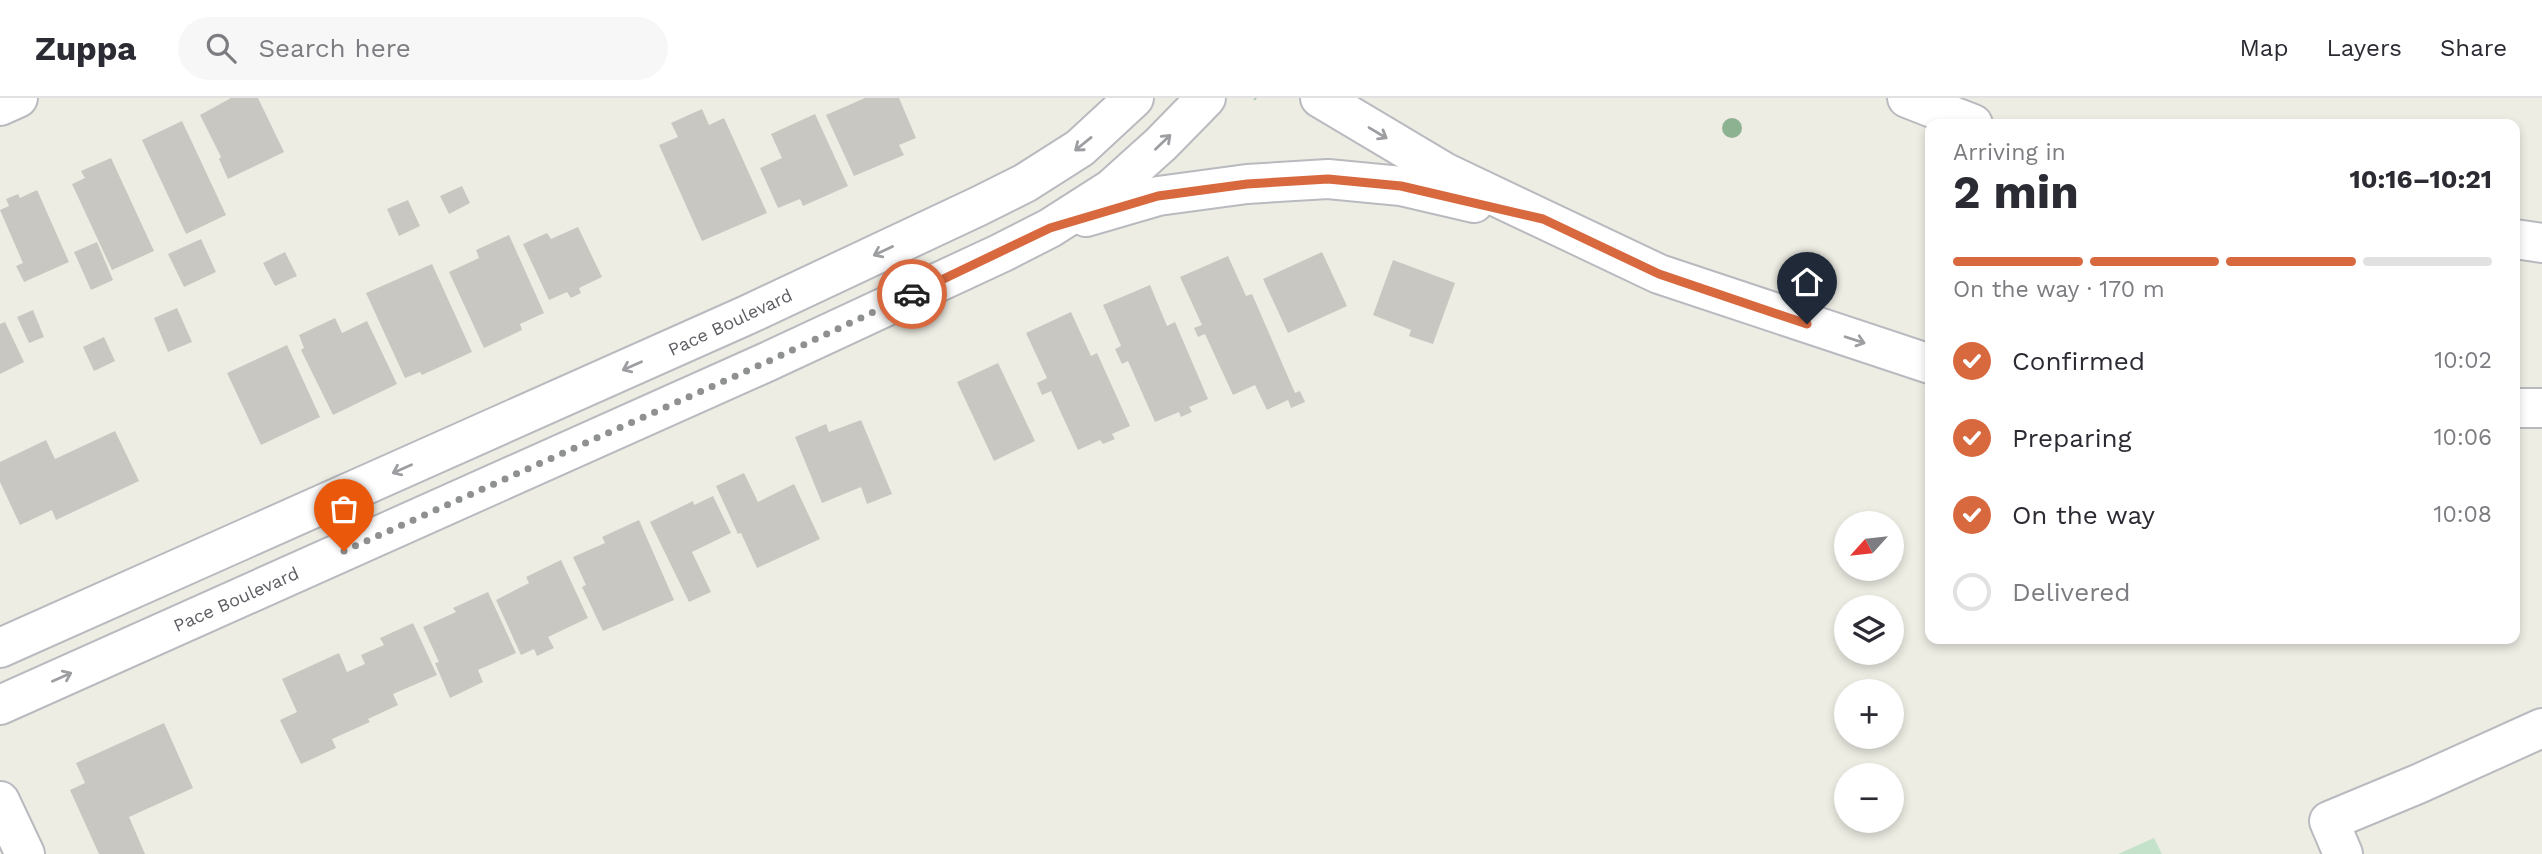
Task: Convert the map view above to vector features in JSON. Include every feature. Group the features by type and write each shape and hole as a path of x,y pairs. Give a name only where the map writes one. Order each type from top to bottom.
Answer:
{"street":[{"path":"0,106 18,98"},
{"name":"Pace Boulevard","path":"0,649 747,315 1025,183 1080,148 1134,98"},
{"name":"Pace Boulevard","path":"0,705 769,361 1050,228 1111,189 1206,98"},
{"path":"1320,98 1446,173 1659,274 1925,363"},
{"path":"1907,98 1960,119"},
{"path":"1050,228 1158,196 1247,184 1328,179 1401,186 1543,219"},
{"path":"931,228 953,275"},
{"path":"2520,240 2542,243"},
{"path":"2520,408 2542,408"},
{"path":"446,449 467,496"},
{"path":"2343,854 2329,821 2540,736"},
{"path":"0,801 25,854"}],"green space":[{"path":"2154,838 2162,854 2118,854"}],"building":[{"path":"231,98 258,98 284,152 228,179 219,159 221,157 200,115"},
{"path":"865,98 899,98 916,138 899,145 904,155 854,176 826,115"},
{"path":"702,109 709,125 724,118 767,213 702,241 659,145 678,137 671,123"},
{"path":"815,114 848,186 803,206 800,199 778,208 760,168 782,158 771,134"},
{"path":"182,121 226,215 186,234 142,140"},
{"path":"111,158 154,251 112,270 72,184 85,178 81,171"},
{"path":"462,186 470,203 449,214 440,196"},
{"path":"37,190 69,262 24,282 16,266 23,263 0,210 9,206 6,199 18,194 20,198"},
{"path":"408,200 420,226 399,236 387,209"},
{"path":"578,227 602,277 579,288 581,293 571,298 567,292 549,300 523,244 547,233 551,239"},
{"path":"509,235 544,313 520,324 522,330 484,348 449,272 479,258 476,250"},
{"path":"201,239 216,272 184,287 168,254"},
{"path":"97,242 113,280 91,290 74,252"},
{"path":"285,252 297,276 275,286 263,263"},
{"path":"1322,252 1347,306 1288,333 1263,279"},
{"path":"1228,256 1246,296 1252,294 1295,393 1300,391 1305,402 1291,408 1288,400 1267,410 1255,385 1233,395 1205,334 1198,337 1194,328 1202,325 1180,277"},
{"path":"1393,260 1455,283 1433,344 1409,336 1411,330 1373,315"},
{"path":"432,264 472,352 422,375 420,372 405,378 366,293"},
{"path":"1150,285 1167,326 1175,322 1208,399 1189,407 1192,412 1181,417 1179,412 1155,422 1128,361 1122,364 1115,349 1121,346 1103,305"},
{"path":"177,308 192,342 168,352 154,318"},
{"path":"33,310 44,337 29,343 17,317"},
{"path":"1071,312 1091,356 1097,353 1130,426 1112,434 1115,439 1103,444 1100,440 1078,450 1051,391 1042,395 1037,383 1047,378 1026,333"},
{"path":"335,318 342,333 367,321 397,384 333,415 301,350 304,348 299,335"},
{"path":"5,322 24,362 0,374 0,324"},
{"path":"104,337 115,361 94,371 83,347"},
{"path":"287,345 320,417 261,445 227,373"},
{"path":"998,363 1035,441 994,461 957,382"},
{"path":"861,420 892,494 867,504 861,487 822,503 795,437 826,424 829,432"},
{"path":"115,431 139,481 56,520 52,510 20,525 0,482 0,462 46,440 55,459"},
{"path":"744,473 758,502 794,484 820,539 757,568 716,486"},
{"path":"713,496 731,533 692,552 711,592 689,602 650,522 693,501 694,505"},
{"path":"639,520 674,600 603,631 582,587 586,585 573,557 605,543 602,537"},
{"path":"561,560 588,618 548,637 554,648 537,656 534,649 521,655 496,600 529,583 526,577"},
{"path":"488,592 516,653 478,670 483,682 450,698 435,663 439,662 423,627 456,612 453,608"},
{"path":"413,623 437,675 393,694 398,705 368,719 370,722 332,739 336,748 301,764 280,720 297,712 282,679 339,653 347,672 365,664 361,655 384,645 380,638"},
{"path":"164,723 193,788 129,817 145,854 99,854 70,790 85,783 76,763"}],"way so far":[{"path":"344,551 912,294"}],"route":[{"path":"912,294 1050,228 1158,196 1247,184 1328,179 1401,186 1543,219 1659,274 1807,324"}]}
